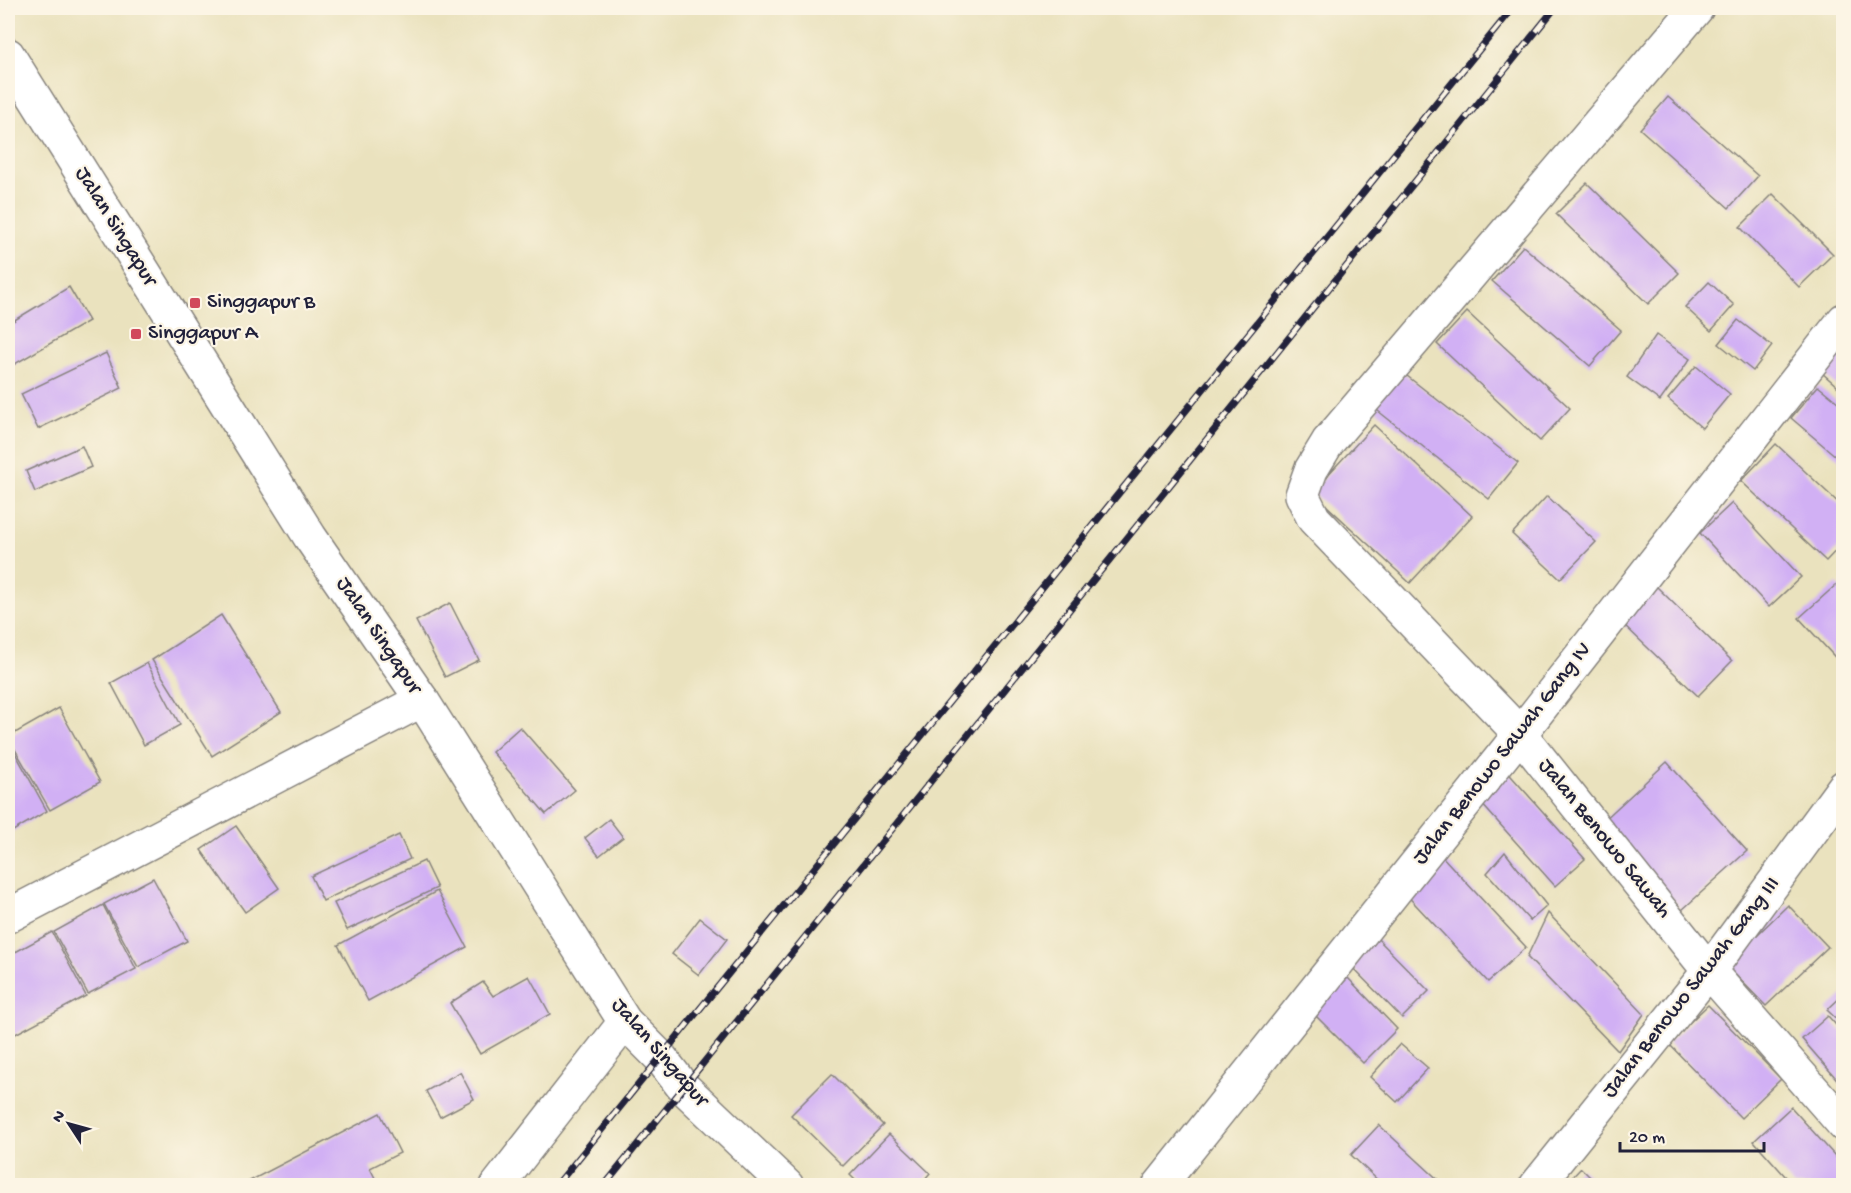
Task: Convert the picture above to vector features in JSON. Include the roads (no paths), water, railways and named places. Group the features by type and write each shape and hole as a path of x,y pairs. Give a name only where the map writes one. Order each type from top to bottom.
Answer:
{"street":[{"name":"Jalan Benowo Sawah","path":"1697,8 1328,442 1311,470 1302,495 1314,519 1520,734 1709,971 1844,1125"},
{"name":"Jalan Singapur","path":"8,56 310,537 422,700 626,1022 660,1058 683,1087 787,1185"},
{"name":"Jalan Benowo Sawah Gang IV","path":"1159,1185 1520,734 1844,320"},
{"path":"8,916 422,700"},
{"name":"Jalan Benowo Sawah Gang III","path":"1536,1185 1709,971 1844,787"},
{"path":"497,1185 626,1022"}],"railway":[{"path":"556,1186 1513,8"},
{"path":"604,1186 1555,8"}],"place":[{"name":"Singgapur B","path":"195,303"},
{"name":"Singgapur A","path":"136,334"}]}
